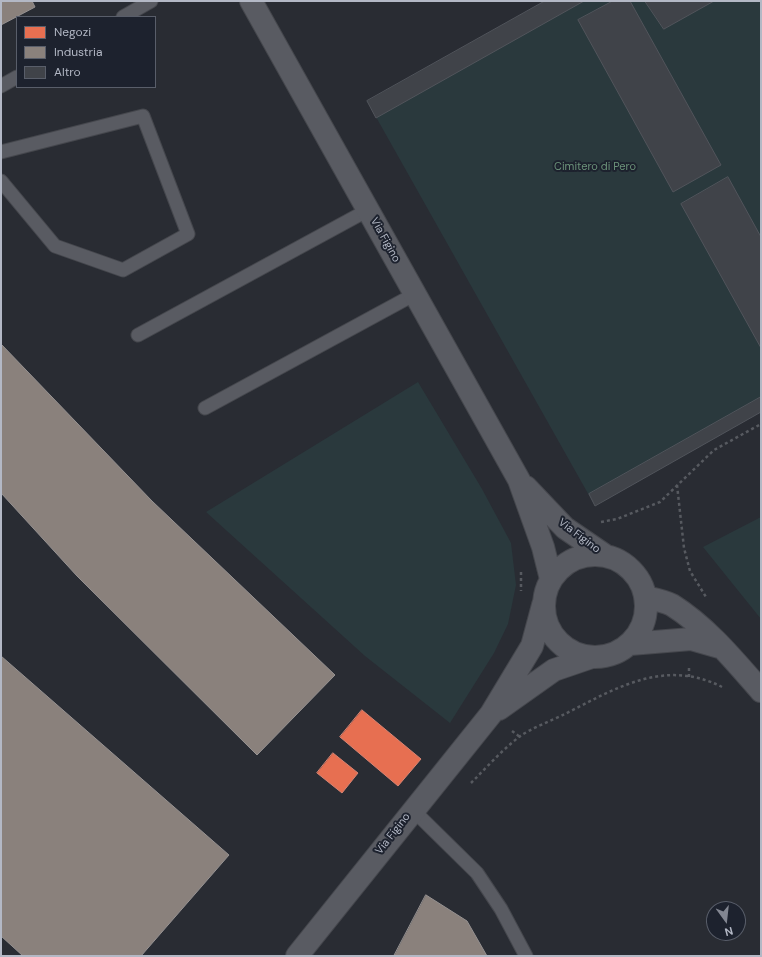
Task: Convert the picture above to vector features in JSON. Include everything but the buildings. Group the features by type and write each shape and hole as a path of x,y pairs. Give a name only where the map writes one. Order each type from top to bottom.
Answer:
{"street":[{"name":"Via Figino","path":"251,1 519,480 543,547 551,579"},
{"name":"Via Figino","path":"519,480 565,528 606,556"},
{"path":"587,555 606,556 620,562 632,570 639,580 645,596 646,607 644,620 639,631 630,644 618,652 606,656 592,657 574,653 555,639 546,623 543,605 545,592 551,579 561,567 575,559 587,555"},
{"path":"645,596 671,605 693,631 724,648 761,691"},
{"name":"Via Figino","path":"297,956 491,714 532,646 543,605"},
{"path":"630,644 693,631"},
{"name":"Via Figino","path":"491,714 554,670 592,657"}],"lane":[{"path":"125,16 151,1"},
{"path":"1,86 16,78"},
{"path":"1,152 143,116 188,234 123,270 55,246 1,181"},
{"path":"138,335 368,210"},
{"path":"205,408 415,294"},
{"path":"413,810 477,873 501,909 526,956"}],"path":[{"path":"599,523 617,519 660,502 714,450 761,424"},
{"path":"677,485 684,548 690,571 707,596 693,631 689,677"},
{"path":"520,569 522,582 520,598"},
{"path":"470,784 520,736 619,686 646,677 682,675 713,682 725,688"}],"green space":[{"name":"Cimitero di Pero","path":"545,1 761,1 761,412 595,506 367,101"},
{"path":"418,382 482,489 511,543 516,585 508,624 494,653 450,723 365,656 206,512"},
{"path":"761,517 761,619 703,547"}]}
